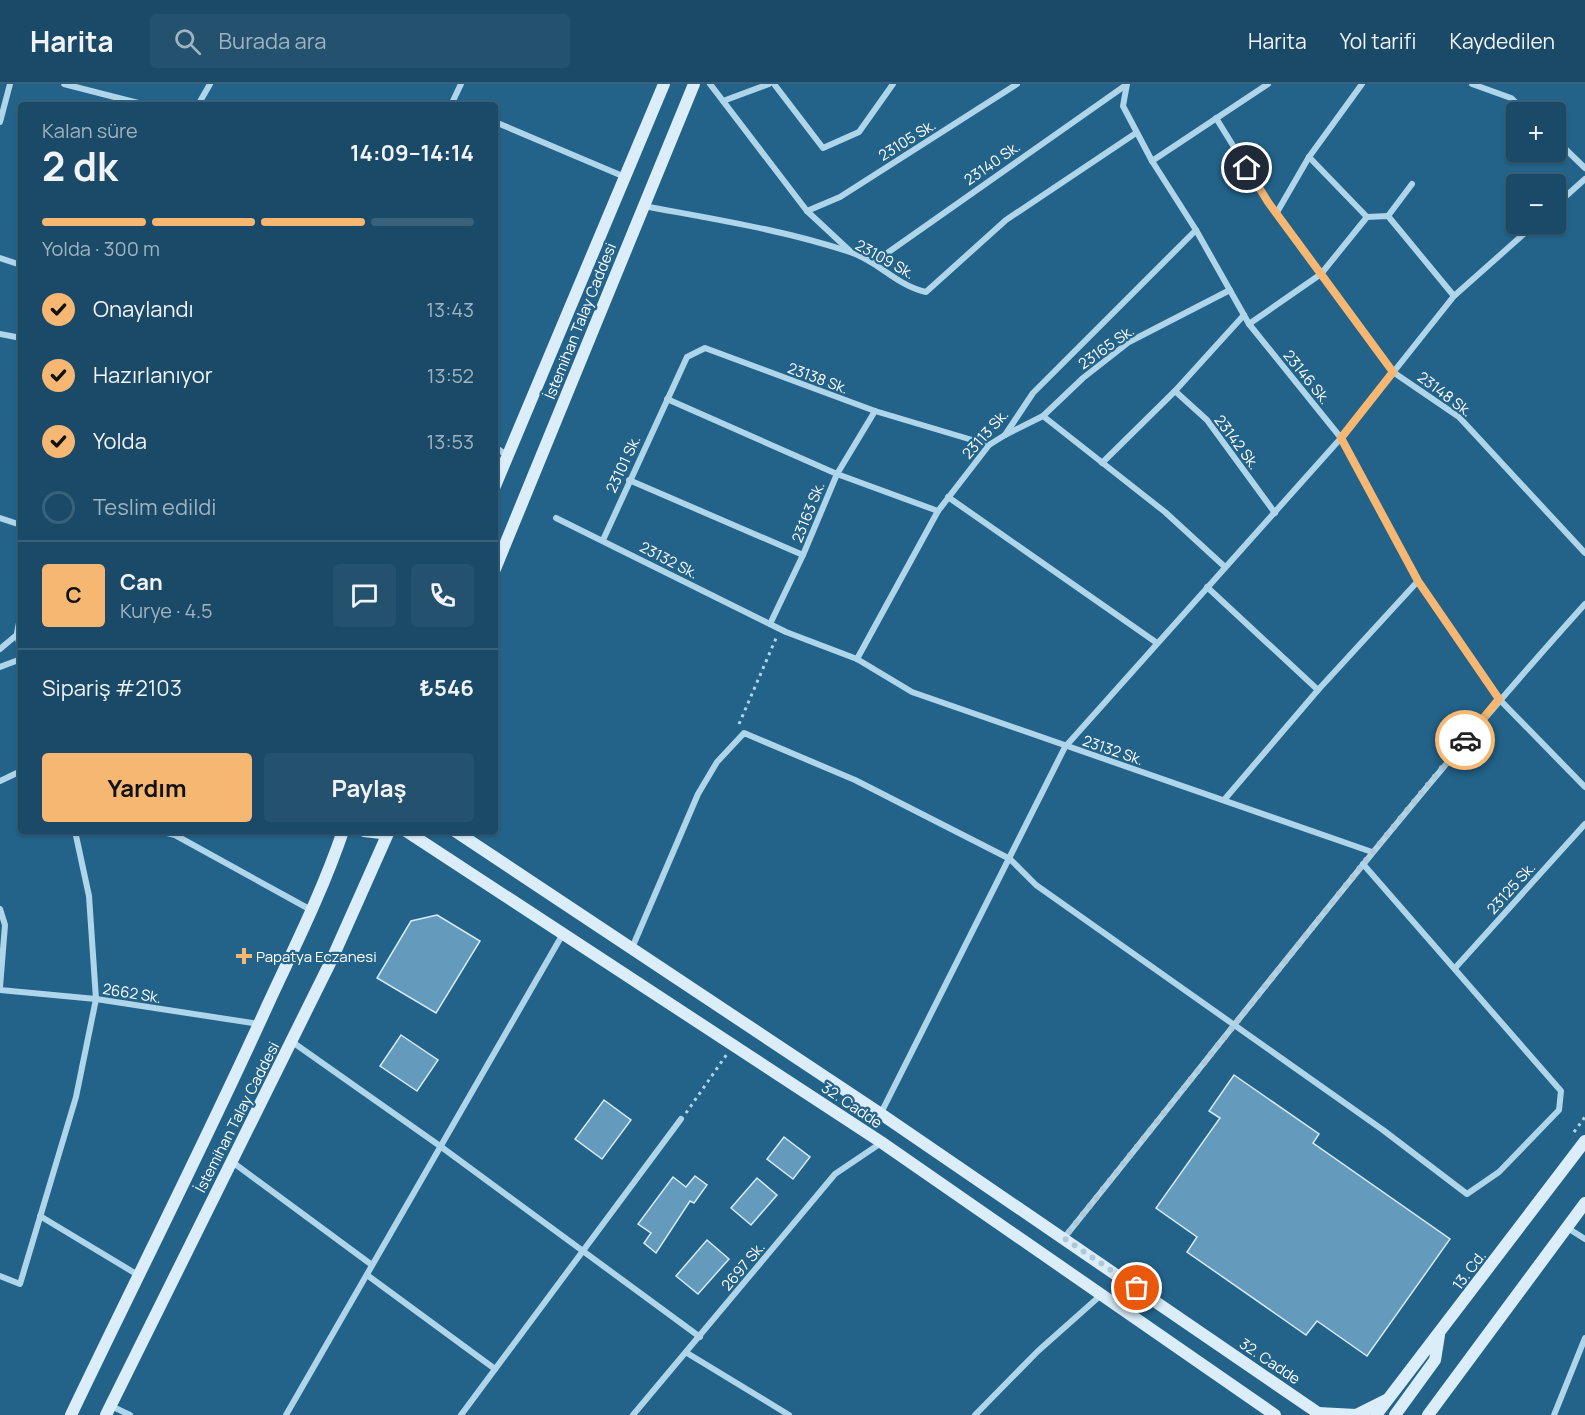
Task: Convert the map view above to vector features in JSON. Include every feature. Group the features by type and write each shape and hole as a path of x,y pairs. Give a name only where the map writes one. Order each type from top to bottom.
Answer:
{"main road":[{"name":"İstemihan Talay Caddesi","path":"498,479 664,84"},
{"name":"İstemihan Talay Caddesi","path":"498,562 694,84"},
{"name":"İstemihan Talay Caddesi","path":"71,1415 138,1275 172,1212 311,910 342,834"},
{"name":"İstemihan Talay Caddesi","path":"109,1410 291,1041 388,834"},
{"name":"32. Cadde","path":"411,834 564,932 881,1142 1276,1414"},
{"name":"32. Cadde","path":"459,834 881,1114 1320,1414"},
{"name":"13. Cd.","path":"1376,1415 1585,1141"},
{"path":"1428,1415 1585,1203"},
{"path":"1395,1415 1435,1360 1439,1334"},
{"path":"1320,1414 1356,1415 1386,1400"}],"street":[{"path":"0,122 10,84"},
{"path":"64,84 134,102"},
{"path":"200,102 210,84"},
{"path":"453,102 461,84"},
{"path":"710,84 807,211 852,252"},
{"path":"723,101 769,84"},
{"path":"774,84 823,148 859,132 894,84"},
{"name":"23105 Sk.","path":"807,211 840,197 1017,84"},
{"name":"23146 Sk.","path":"1127,84 1123,106 1152,161 1196,230 1249,324 1341,438 1418,581 1499,699 1585,787"},
{"name":"23140 Sk.","path":"873,263 1127,84"},
{"path":"1152,161 1268,84"},
{"path":"1276,214 1309,158 1362,84"},
{"path":"1472,84 1510,98 1515,102"},
{"name":"23148 Sk.","path":"1216,118 1276,214 1393,372 1459,417 1585,553"},
{"path":"498,123 625,177"},
{"name":"23109 Sk.","path":"644,206 764,230 852,252 912,289 926,292 1006,220 1137,133"},
{"path":"1566,150 1585,168"},
{"path":"1309,158 1367,217 1388,216"},
{"path":"1566,196 1585,178"},
{"path":"1388,216 1412,184"},
{"path":"1388,216 1454,296"},
{"path":"1249,324 1321,274 1367,217"},
{"name":"23113 Sk.","path":"857,659 938,511 989,445 1005,435 1033,393 1196,230"},
{"path":"881,1114 1065,747 1341,438 1454,296 1524,234"},
{"path":"0,258 18,264"},
{"name":"23165 Sk.","path":"1005,435 1043,416 1083,378 1129,342 1230,290"},
{"path":"1102,462 1174,391 1244,315"},
{"path":"0,334 18,337"},
{"name":"23138 Sk.","path":"667,399 687,357 705,348 874,411 989,445"},
{"name":"23142 Sk.","path":"1174,391 1207,420 1275,513"},
{"path":"667,399 837,474 938,511"},
{"name":"23101 Sk.","path":"603,540 667,399"},
{"name":"23163 Sk.","path":"770,624 803,555 837,474 874,411"},
{"path":"1043,416 1165,512 1225,567"},
{"path":"498,449 508,456"},
{"path":"629,480 803,555"},
{"path":"948,497 1157,643"},
{"path":"0,518 18,524"},
{"name":"23132 Sk.","path":"556,518 780,629 857,659 912,692 1372,852"},
{"path":"1224,800 1318,690 1418,581"},
{"path":"1207,587 1318,690"},
{"path":"1064,1238 1372,852 1499,699 1585,604"},
{"path":"0,649 18,631"},
{"path":"0,667 18,660"},
{"path":"632,949 698,794 717,762 744,734 855,780 1010,859 1036,885 1236,1025 1467,1194 1499,1172 1559,1110 1561,1091 1456,967 1363,864"},
{"path":"0,782 18,773"},
{"name":"23125 Sk.","path":"1456,967 1585,824"},
{"path":"0,1276 20,1284 76,1097 96,999 89,896 76,834"},
{"path":"178,834 311,910"},
{"path":"0,909 4,925 0,989"},
{"path":"286,1415 564,932"},
{"name":"2662 Sk.","path":"0,989 96,999 259,1024"},
{"path":"291,1041 440,1146 700,1337"},
{"path":"461,1415 681,1119"},
{"name":"2697 Sk.","path":"633,1415 835,1174 881,1142"},
{"path":"231,1161 372,1265"},
{"path":"40,1216 138,1275"},
{"path":"1566,1227 1585,1239"},
{"path":"367,1275 495,1369"},
{"path":"975,1415 1038,1351 1102,1294"},
{"path":"1554,1415 1582,1357 1585,1338"},
{"path":"687,1353 789,1415"},
{"path":"109,1410 130,1415"}],"path":[{"path":"738,727 780,629"},
{"path":"681,1119 733,1044"}],"building":[{"path":"437,915 480,941 436,1013 377,978 411,921"},
{"path":"401,1035 438,1060 417,1091 380,1066"},
{"path":"1234,1075 1319,1134 1313,1143 1450,1239 1367,1356 1317,1321 1306,1335 1187,1252 1197,1237 1156,1208 1220,1118 1209,1111"},
{"path":"604,1100 631,1120 602,1159 575,1139"},
{"path":"784,1137 810,1157 793,1179 767,1159"},
{"path":"695,1176 707,1185 694,1203 690,1201 656,1253 644,1243 651,1233 638,1224 673,1177 686,1187"},
{"path":"757,1178 777,1195 751,1225 731,1208"},
{"path":"707,1240 729,1259 698,1294 676,1276"}],"way so far":[{"path":"1137,1288 1064,1238 1465,740"}],"place":[{"name":"Papatya Eczanesi","path":"244,956"}],"route":[{"path":"1247,168 1268,202 1393,372 1341,438 1418,581 1499,699 1465,740"}]}
